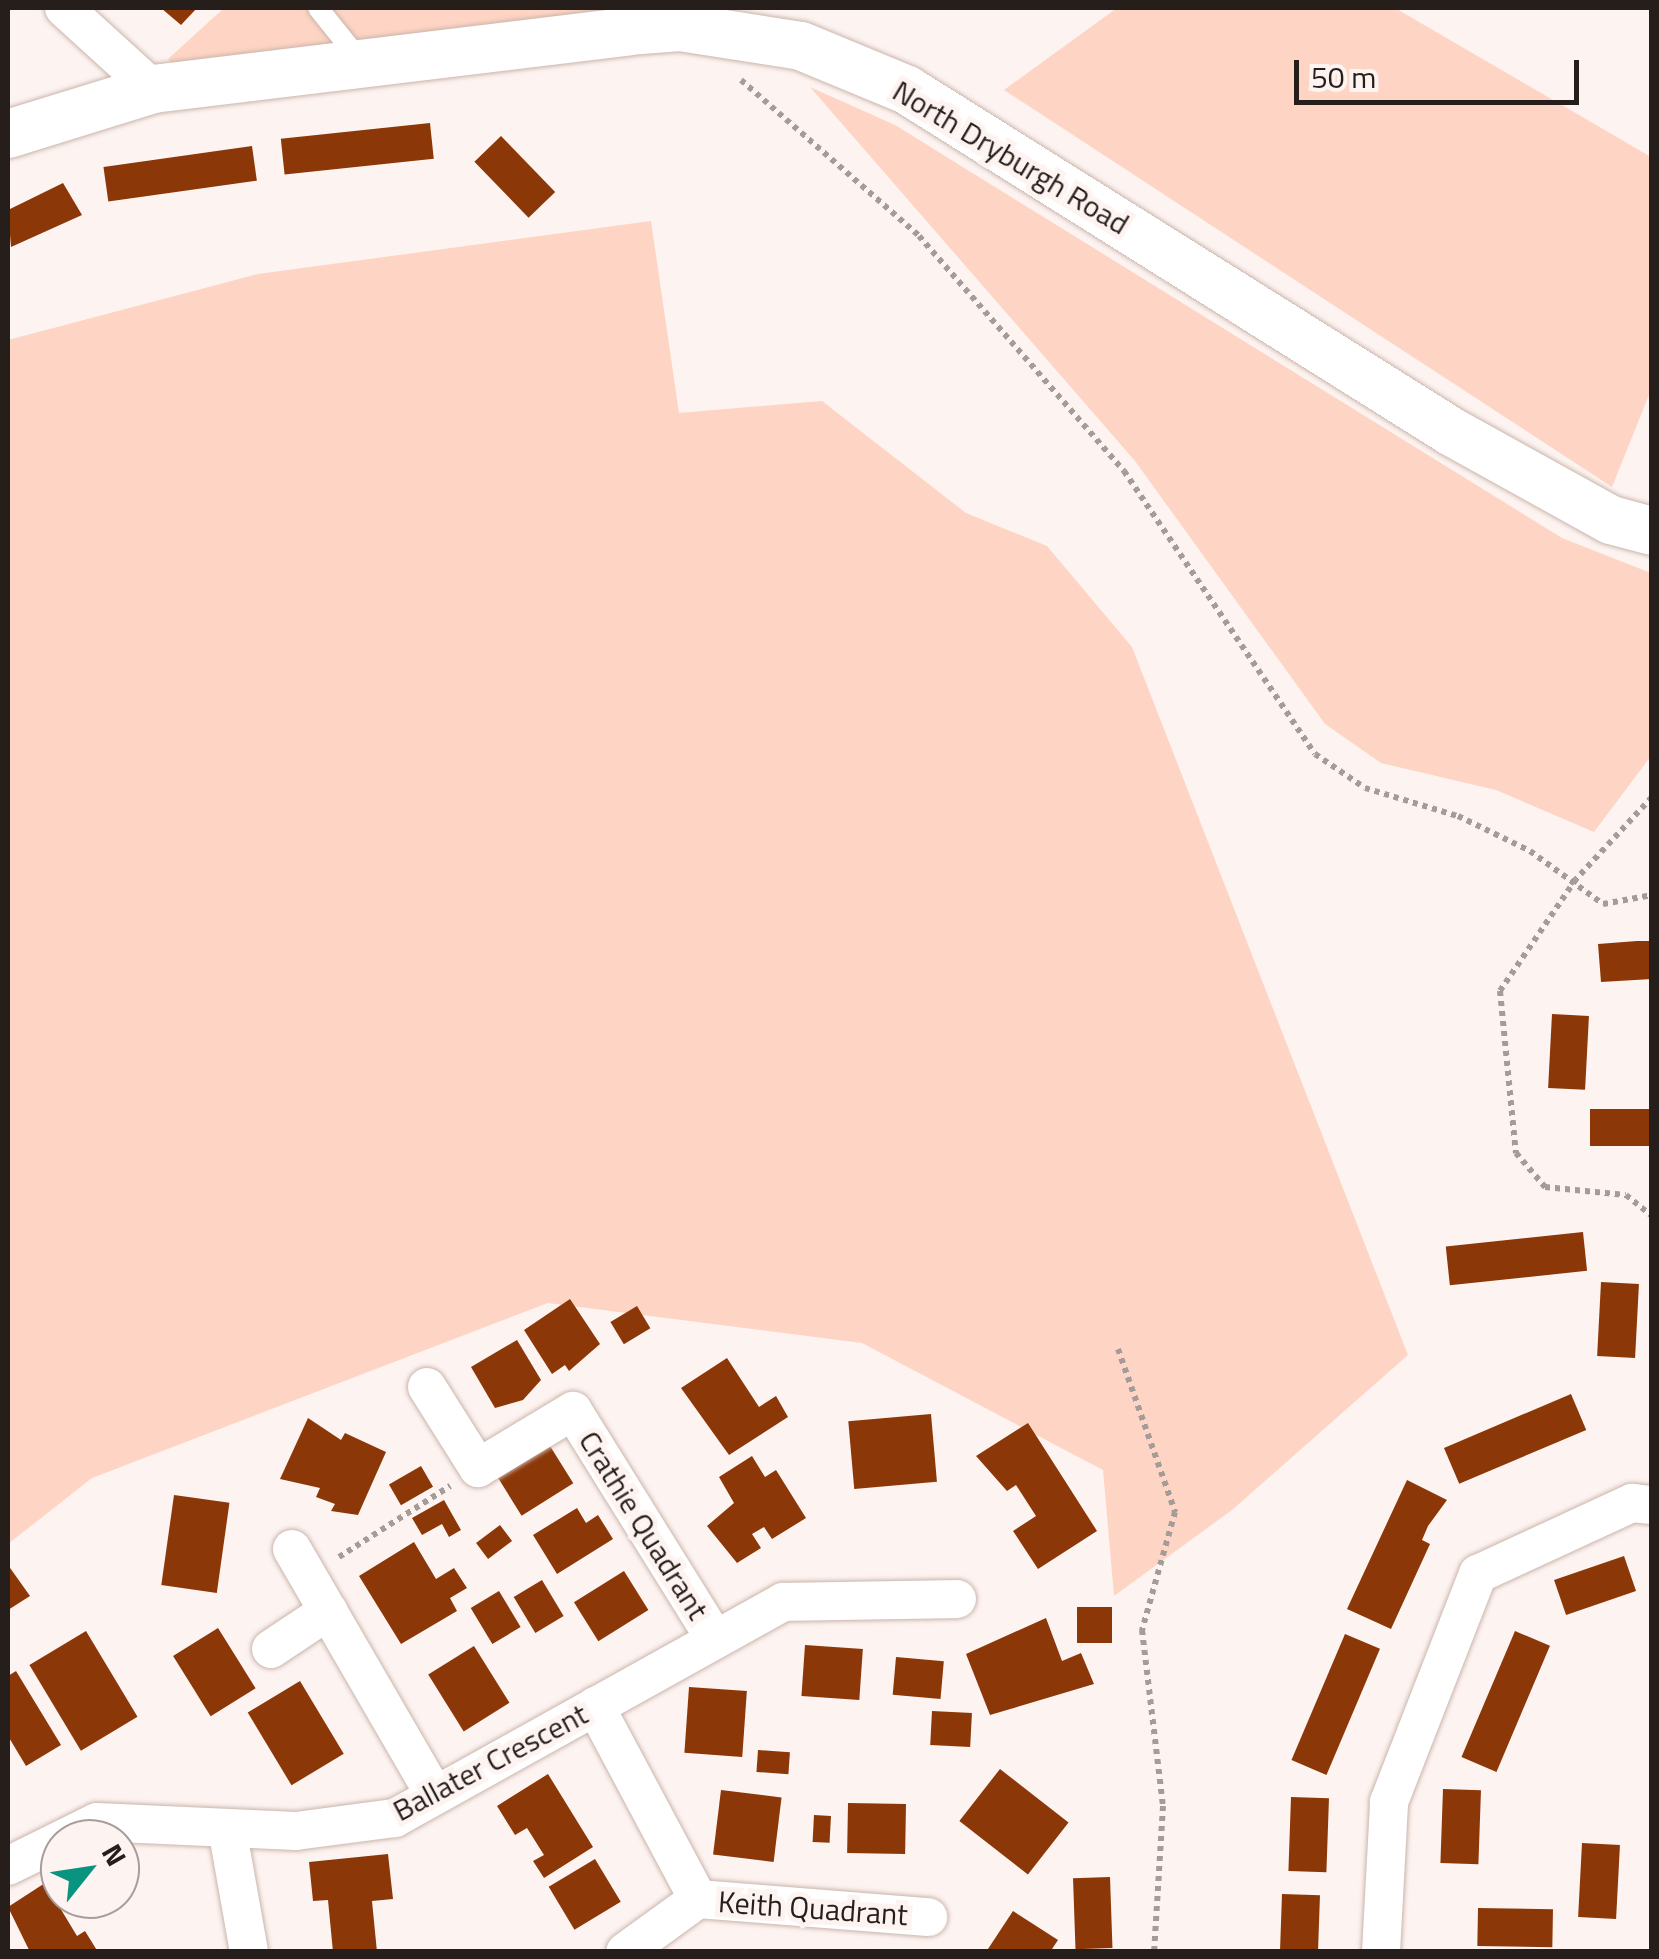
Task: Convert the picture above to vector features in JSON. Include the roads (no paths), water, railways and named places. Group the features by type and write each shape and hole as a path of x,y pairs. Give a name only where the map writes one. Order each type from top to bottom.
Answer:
{"street":[{"path":"64,8 153,89"},
{"name":"North Dryburgh Road","path":"8,134 153,89 680,27 801,46 907,90 1452,432 1611,520 1652,531"},
{"name":"Crathie Quadrant","path":"427,1388 478,1468 573,1411 715,1639"},
{"path":"1381,1952 1389,1802 1478,1574 1632,1503 1652,1505"},
{"path":"300,1563 434,1796"},
{"name":"Ballater Crescent","path":"8,1866 97,1822 296,1831 395,1818 783,1602 957,1599"},
{"path":"272,1649 328,1611"},
{"path":"595,1706 698,1899 624,1952"},
{"path":"227,1828 249,1952"},
{"name":"Keith Quadrant","path":"698,1899 928,1917"}],"lane":[{"path":"318,8 364,65"}]}
